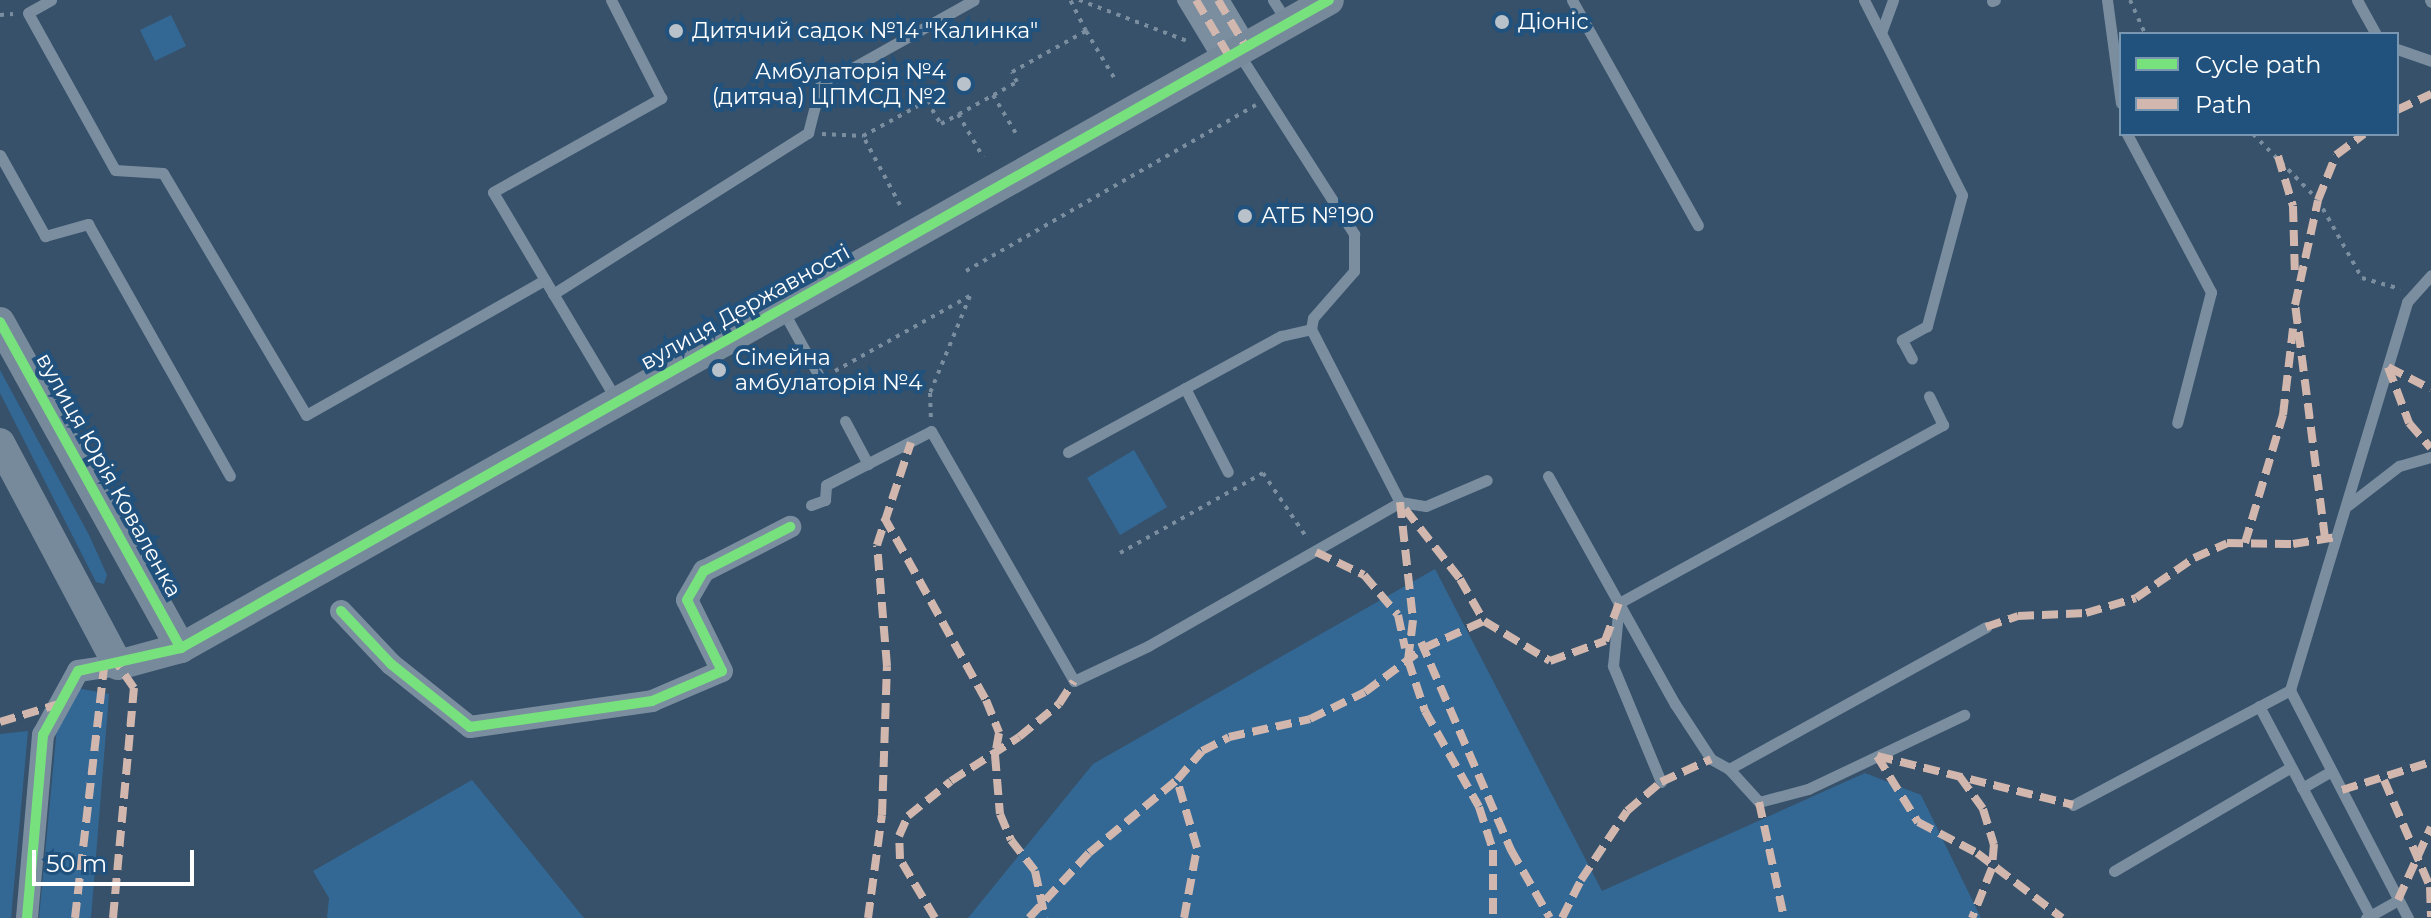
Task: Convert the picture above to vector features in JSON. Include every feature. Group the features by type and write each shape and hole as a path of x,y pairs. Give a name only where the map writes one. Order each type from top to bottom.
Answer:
{"street":[{"path":"1196,0 1233,54"},
{"path":"1218,0 1233,54"},
{"name":"вулиця Державності","path":"118,665 181,648 1233,54 1281,11 1329,0"},
{"name":"вулиця Юрія Коваленка","path":"0,322 35,376 181,648"},
{"path":"0,443 118,665 78,671 43,735 27,918"},
{"path":"341,611 391,664 470,727 652,701 722,671 687,600 704,571 790,527"}],"lane":[{"path":"51,0 28,13 115,170 163,173 306,415 545,280"},
{"path":"611,0 661,98 493,192 617,402"},
{"path":"553,294 808,133 820,86 974,0"},
{"path":"1182,0 1269,97 1354,234 1354,271 1313,318 1311,329 1400,502"},
{"path":"1572,0 1698,225"},
{"path":"1864,0 1962,195 1927,326 1902,340 1912,359"},
{"path":"1881,33 1893,0"},
{"path":"2107,0 2119,88"},
{"path":"2357,0 2375,32"},
{"path":"2399,50 2431,61"},
{"path":"2128,136 2211,292 2177,423"},
{"path":"0,155 45,236 88,224 230,476"},
{"path":"2408,918 2290,690 2407,302 2431,275"},
{"path":"782,309 823,382"},
{"path":"1068,452 1281,336 1311,329"},
{"path":"1185,388 1228,472"},
{"path":"1619,603 1943,425 1929,396"},
{"path":"845,421 868,464"},
{"path":"811,505 825,500 826,485 931,431 1074,681 1316,552 1400,502 1426,506 1487,480"},
{"path":"2346,507 2399,466 2431,457"},
{"path":"1548,476 1704,748 1729,769 1759,802 1808,789 1964,715"},
{"path":"1619,603 1613,666 1661,782"},
{"path":"1729,769 1986,627"},
{"path":"2073,805 2290,690"},
{"path":"2259,706 2368,917 2398,900"},
{"path":"2114,871 2291,767"},
{"path":"2302,788 2332,771"}],"path":[{"path":"1070,0 1116,81"},
{"path":"1079,0 1187,41"},
{"path":"2130,0 2144,32"},
{"path":"808,133 863,136 927,101 941,124 1017,82 1012,72 1086,31"},
{"path":"993,95 1018,137"},
{"path":"966,271 1269,97"},
{"path":"958,114 983,157"},
{"path":"863,136 900,205"},
{"path":"2255,136 2318,200 2362,278 2414,294"},
{"path":"823,382 970,296 930,393 931,431"},
{"path":"1120,553 1263,473 1316,552"}],"shaded area":[{"path":"171,15 186,46 155,61 140,30"},
{"path":"0,370 89,535 107,575 104,584 96,582 0,393"},
{"path":"1134,450 1167,507 1120,535 1087,478"},
{"path":"1435,569 1602,891 1865,773 1921,795 1981,918 968,918 1093,764"},
{"path":"61,685 109,694 91,918 39,918"},
{"path":"28,731 11,918 0,918 0,734"},
{"path":"472,780 584,918 327,918 329,898 313,871"}],"marked path":[{"path":"1196,0 1229,56"},
{"path":"1218,0 1246,47"},
{"path":"2399,109 2431,94"},
{"path":"2325,538 2295,305 2318,200 2336,155 2361,136"},
{"path":"2278,156 2293,206 2295,277"},
{"path":"2245,543 2283,415 2293,329"},
{"path":"2388,367 2409,423 2431,448"},
{"path":"2388,367 2431,389"},
{"path":"868,918 882,815 887,666 877,545 911,442"},
{"path":"1400,502 1413,620 1408,660 1425,711 1479,807 1493,850 1493,918"},
{"path":"1405,509 1460,579 1484,621 1550,661 1605,641 1619,603"},
{"path":"884,517 986,700 999,733 995,755 1000,814 1011,840 1035,871 1045,918"},
{"path":"1986,627 2018,616 2086,613 2136,598 2194,558 2227,543 2293,544 2336,537"},
{"path":"1316,552 1364,575 1398,615 1405,648"},
{"path":"1184,918 1197,848 1177,780 1202,751 1229,737 1310,719 1365,692 1424,648 1484,621"},
{"path":"1421,642 1511,850 1550,918"},
{"path":"113,918 134,688 118,665"},
{"path":"75,918 104,666"},
{"path":"935,918 900,859 899,836 908,816 951,781 1019,737 1059,704 1074,681"},
{"path":"0,722 59,704"},
{"path":"1877,756 1918,822 1977,853 2062,918"},
{"path":"1877,756 2073,805"},
{"path":"1562,918 1581,880 1627,811 1661,782 1711,759"},
{"path":"2342,790 2431,762"},
{"path":"1960,777 1983,809 1994,844 1992,868 1972,918"},
{"path":"1029,918 1089,853 1177,780"},
{"path":"2384,780 2430,887 2431,917"},
{"path":"1759,802 1784,918"},
{"path":"2398,900 2431,827"}],"cycle path":[{"path":"27,918 43,735 78,671 181,648 1329,0"},
{"path":"0,322 181,648"},
{"path":"341,611 391,664 470,727 652,701 722,671 687,600 704,571 790,527"}],"place":[{"name":"Діоніс","path":"1502,22"},
{"name":"Дитячий садок №14 \"Калинка\"","path":"676,31"},
{"name":"Амбулаторія №4 (дитяча) ЦПМСД №2","path":"964,84"},
{"name":"АТБ №190","path":"1245,216"},
{"name":"Сімейна амбулаторія №4","path":"719,370"}]}
